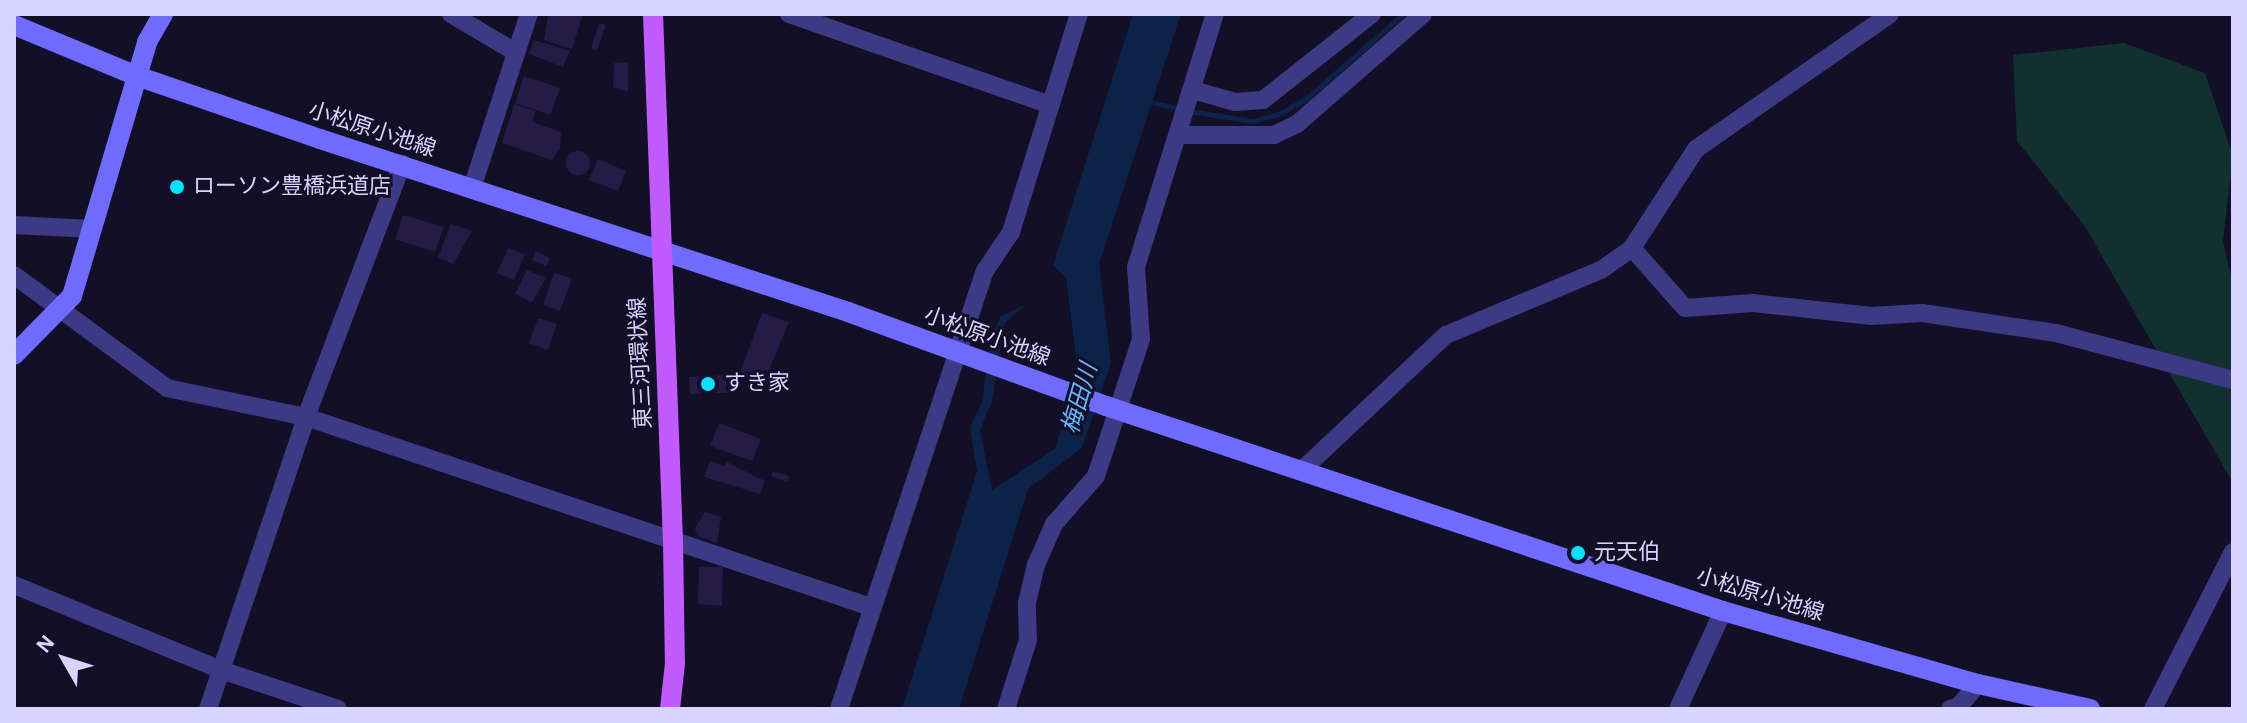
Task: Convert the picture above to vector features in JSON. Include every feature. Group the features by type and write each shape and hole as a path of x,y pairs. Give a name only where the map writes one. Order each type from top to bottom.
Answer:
{"main road":[{"path":"14,355 61,311 72,296 137,76 163,14"},
{"name":"東三河環状線","path":"653,14 673,541 675,663 670,709"},
{"name":"小松原小池線","path":"14,25 137,76 660,250 1112,408 1723,611 2058,706 2090,709"}],"street":[{"path":"451,14 515,52"},
{"path":"472,188 529,14"},
{"path":"789,14 1051,105"},
{"path":"839,709 871,607 965,355 985,271 1011,232 1079,14"},
{"path":"1006,709 1028,640 1027,603 1036,565 1054,524 1096,476 1112,408 1141,339 1136,267 1215,14"},
{"path":"1189,102 1263,100 1372,14"},
{"path":"1178,135 1255,139 1285,130 1423,14"},
{"path":"1301,471 1446,335 1601,270 1632,248 1696,149 1890,14"},
{"path":"208,709 306,417 402,164"},
{"path":"14,225 92,229"},
{"path":"1632,248 1685,308 1753,303 1871,316 1922,313 2056,333 2233,380"},
{"path":"14,275 167,388 306,417 871,607"},
{"path":"2153,709 2233,552"},
{"path":"14,585 221,670 338,709"},
{"path":"1678,709 1723,611"},
{"path":"1950,709 1958,707 1978,684"}],"green space":[{"path":"2124,43 2205,73 2233,156 2223,241 2233,284 2233,483 2084,225 2017,141 2013,55"}],"water":[{"name":"梅田川","path":"1133,14 1181,14 1099,264 1111,363 1082,448 1028,489 959,709 902,709 977,471 970,428 982,402 991,338 1000,317 1025,305 1004,324 992,401 980,430 992,490 1056,448 1077,365 1066,278 1053,265"}],"building":[{"path":"548,14 583,14 572,49 544,40"},
{"path":"599,23 606,25 597,50 591,49"},
{"path":"534,40 570,51 563,67 529,54"},
{"path":"628,62 628,92 613,87 614,63"},
{"path":"524,76 560,88 550,115 515,103"},
{"path":"514,104 536,111 532,122 561,132 560,148 552,160 502,143"},
{"path":"573,151 583,151 590,158 590,168 583,175 573,175 566,168 566,158"},
{"path":"598,159 626,171 618,191 589,180"},
{"path":"403,215 444,227 435,252 395,239"},
{"path":"451,224 472,231 453,264 438,257"},
{"path":"508,248 525,254 514,280 497,273"},
{"path":"536,251 550,258 546,266 532,260"},
{"path":"527,270 546,278 532,302 515,294"},
{"path":"554,273 572,278 560,311 543,305"},
{"path":"762,313 789,322 762,387 738,378"},
{"path":"538,318 557,324 548,350 529,343"},
{"path":"726,375 727,393 690,394 689,377"},
{"path":"719,423 761,439 752,461 710,446"},
{"path":"710,461 724,466 727,462 765,481 760,494 704,477"},
{"path":"773,471 789,476 788,482 771,476"},
{"path":"705,512 721,517 717,543 697,536 695,528"},
{"path":"699,567 723,567 722,606 698,604"}],"waterway":[{"path":"1189,111 1252,121 1281,113 1307,98 1403,14"},
{"path":"1146,101 1180,109"}],"place":[{"name":"ローソン豊橋浜道店","path":"177,187"},
{"name":"すき家","path":"708,384"},
{"name":"元天伯","path":"1578,553"}]}
